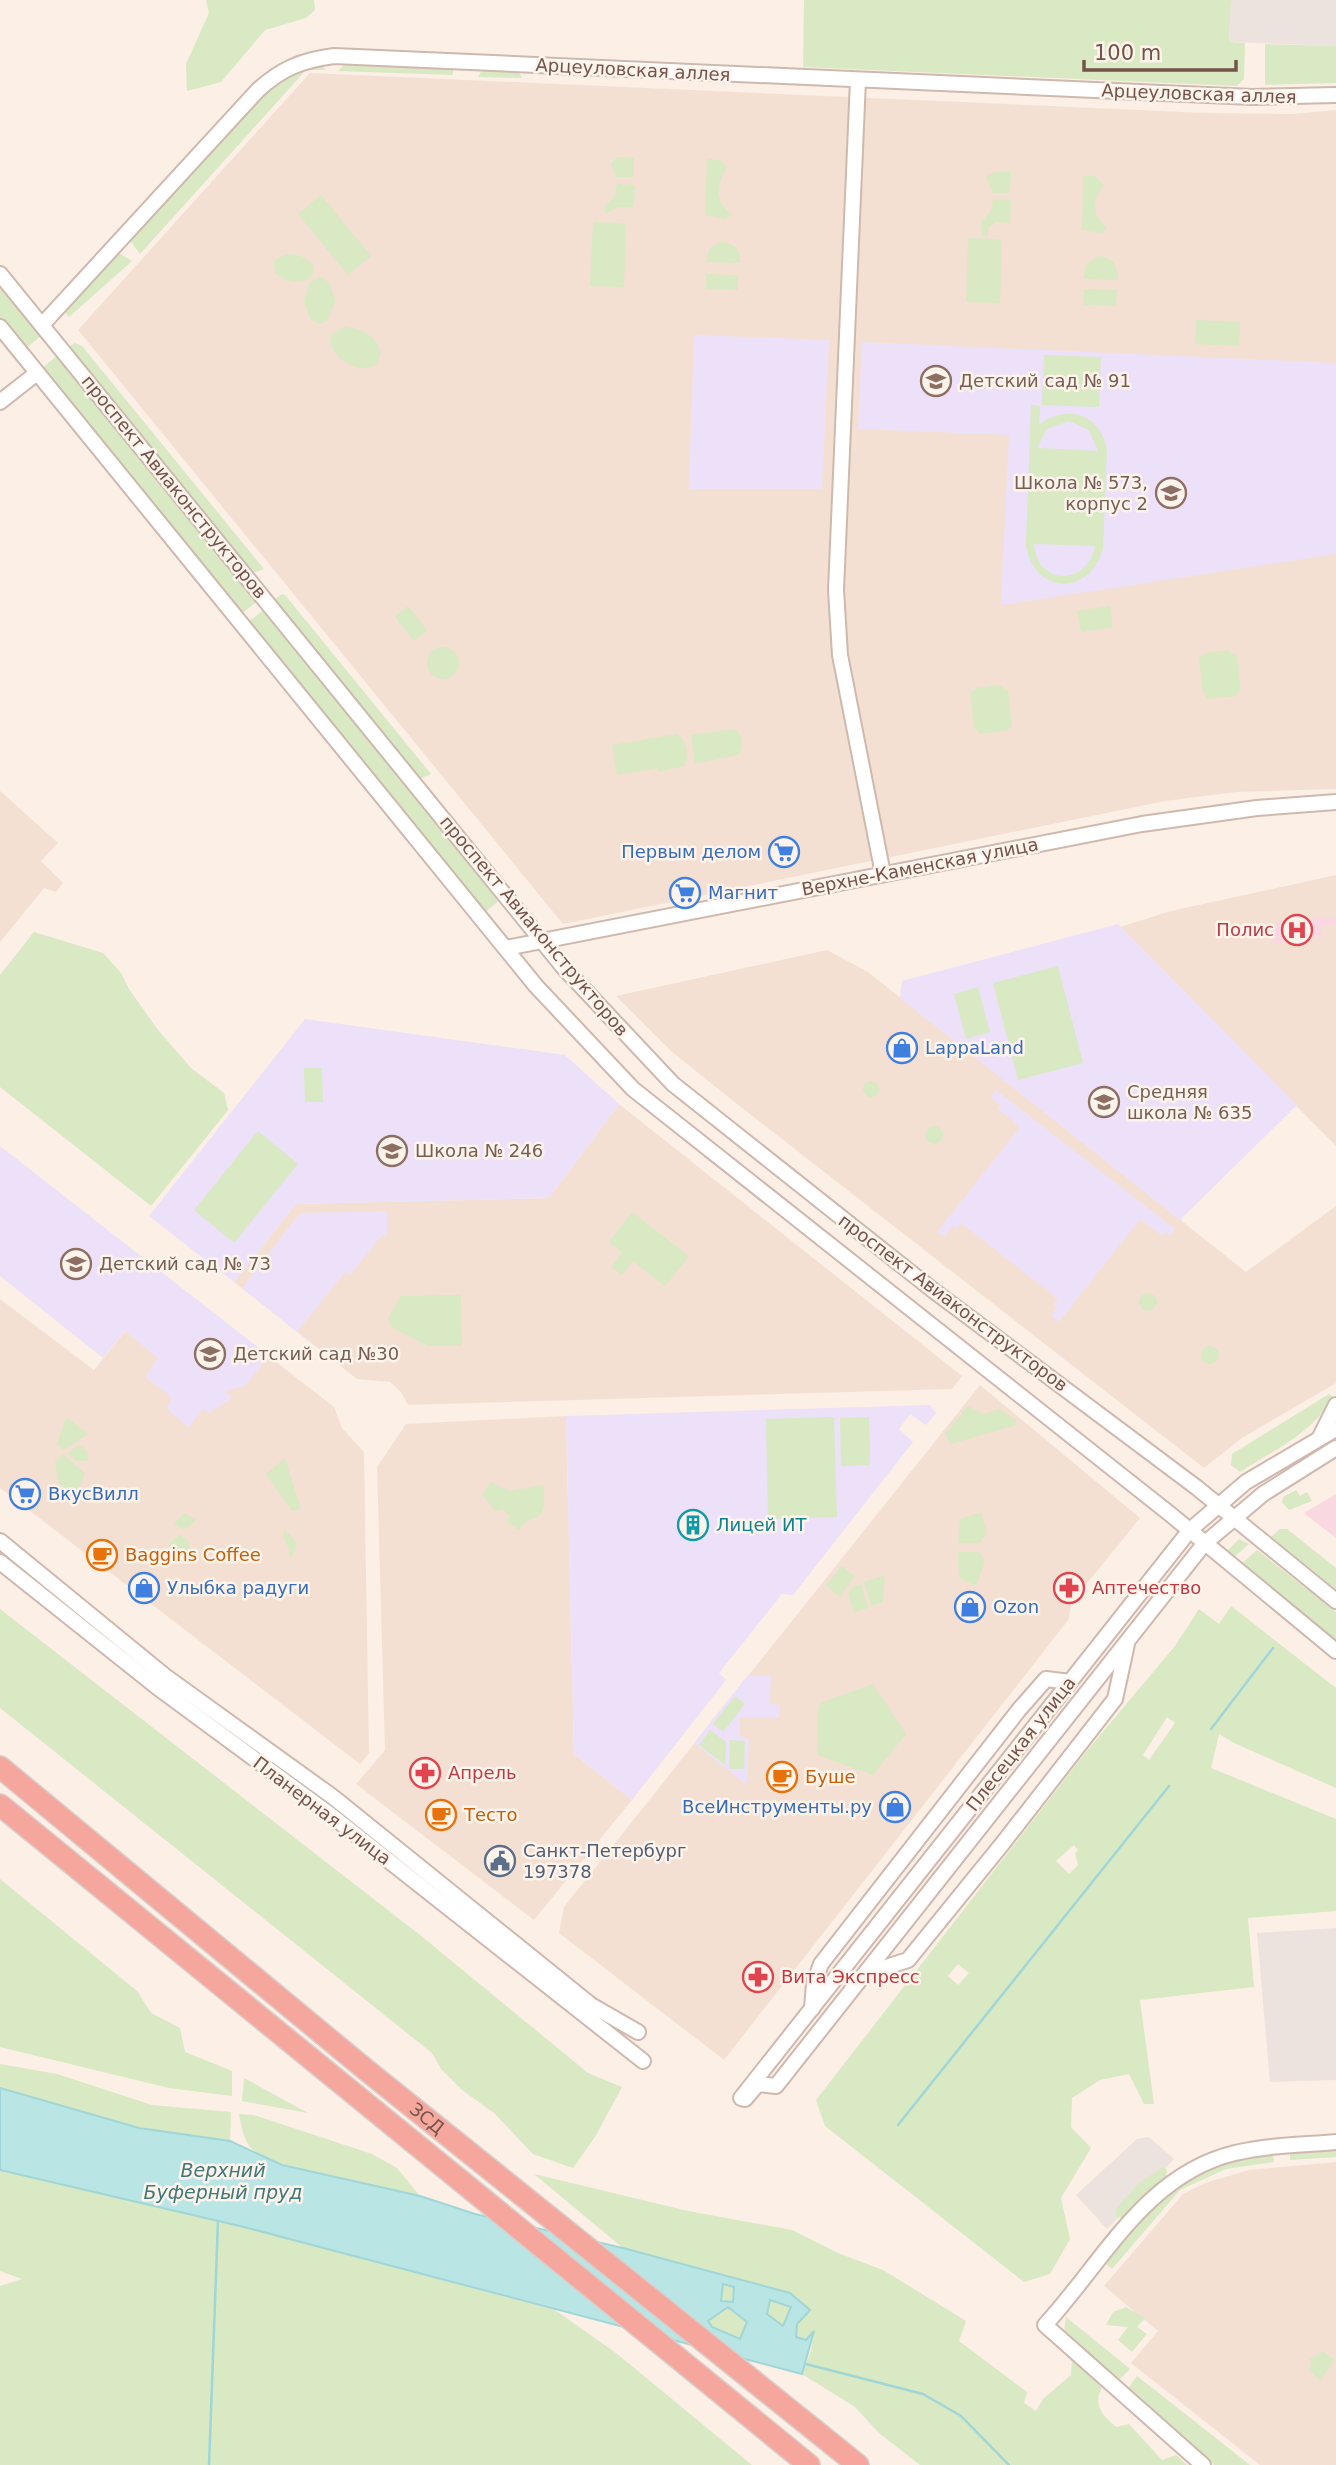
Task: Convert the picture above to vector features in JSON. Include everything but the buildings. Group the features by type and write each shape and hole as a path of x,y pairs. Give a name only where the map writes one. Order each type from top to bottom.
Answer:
{"highway":[{"name":"ЗСД","path":"0,1767 365,2069 858,2465"},
{"name":"ЗСД","path":"0,1805 809,2465"}],"street":[{"name":"Арцеуловская аллея","path":"42,325 247,101 274,76 293,64 334,57 1261,97 1336,95"},
{"path":"858,80 836,590 840,655 883,874"},
{"name":"проспект Авиаконструкторов","path":"0,274 575,981 673,1084 934,1291 1236,1518 1336,1601"},
{"name":"проспект Авиаконструкторов","path":"0,327 506,948 589,1044 657,1110 1189,1530 1336,1651"},
{"path":"0,402 37,373"},
{"name":"Верхне-Каменская улица","path":"506,948 1142,824 1257,808 1336,802"},
{"path":"1320,1437 1336,1405"},
{"name":"Плесецкая улица","path":"1336,1429 1283,1458 1217,1505 1189,1530 743,2099 758,2084 776,2087 1204,1544 1273,1487 1336,1448"},
{"name":"Планерная улица","path":"0,1541 165,1676 333,1797 591,2005 638,2032"},
{"name":"Планерная улица","path":"0,1562 157,1687 332,1816 643,2061"},
{"path":"866,1973 908,1960 1003,1843 1115,1699 1127,1642"},
{"path":"813,2009 814,1983 821,1964 1018,1711 1046,1678 1070,1682"},
{"path":"1203,2465 1045,2325 1150,2199 1185,2172 1235,2153 1336,2143"}],"shaded area":[{"path":"1231,0 1336,0 1336,46 1229,42"},
{"path":"310,73 1206,113 1292,114 1336,110 1336,789 1236,792 1165,801 563,924 78,330"},
{"path":"694,335 829,340 822,489 689,489"},
{"name":"Школа № 573, корпус 2","path":"862,342 1336,363 1336,554 1001,605 1009,435 858,429"},
{"path":"0,791 58,843 41,861 63,883 56,892 44,888 0,942"},
{"path":"1336,875 1336,1146 1120,927 1171,911"},
{"name":"Полис","path":"1315,918 1336,918 1336,925 1322,925 1322,936 1273,944 1270,925"},
{"name":"Средняя школа № 635","path":"1118,924 1297,1105 1180,1220 900,998 902,981"},
{"path":"827,950 868,972 1246,1272 1336,1206 1336,1383 1242,1438 1204,1468 732,1100 671,1051 616,996"},
{"name":"Школа № 246","path":"305,1019 565,1055 619,1104 549,1198 296,1204 234,1282 149,1216"},
{"path":"996,1090 1175,1229 1170,1236 1165,1232 1162,1236 1140,1219 1059,1322 1051,1316 1057,1308 1053,1305 1058,1299 961,1223 957,1229 953,1226 944,1237 937,1232 1020,1127 998,1109 1001,1105 990,1097"},
{"path":"619,1104 962,1376 952,1389 408,1405 401,1392 390,1382 357,1379 234,1282 296,1204 549,1198"},
{"path":"0,1146 269,1356 245,1386 225,1391 232,1398 209,1413 203,1409 189,1427 167,1409 171,1399 168,1394 145,1377 158,1358 125,1331 103,1358 0,1276"},
{"path":"387,1211 387,1235 382,1235 350,1275 345,1272 297,1332 242,1288 300,1213"},
{"path":"168,1278 334,1407 342,1428 364,1452 369,1753 360,1764 0,1488 0,1299 94,1370"},
{"path":"980,1385 1140,1518 1071,1603 1069,1619 724,2060 559,1933 564,1907"},
{"path":"930,1405 936,1413 926,1425 910,1414 899,1429 913,1442 793,1595 782,1594 719,1673 726,1680 632,1800 574,1754 566,1416"},
{"path":"566,1416 574,1754 632,1800 534,1920 356,1784 385,1750 377,1467 406,1424"},
{"path":"1336,1494 1336,1538 1304,1513"},
{"path":"748,1675 771,1676 770,1704 780,1705 779,1718 740,1717 740,1736 749,1739 747,1783 744,1783 694,1743"},
{"path":"1336,1928 1336,2080 1270,2082 1257,1933"},
{"path":"1149,2137 1174,2159 1107,2229 1076,2195 1137,2139"},
{"path":"1336,2162 1336,2465 1260,2465 1131,2363 1158,2331 1104,2286 1183,2194 1205,2183 1249,2170"}],"green space":[{"path":"206,0 314,0 315,10 306,18 265,30 221,82 187,91 186,64 209,13"},
{"path":"804,0 1231,0 1229,42 1245,43 1244,79 1237,86 803,67"},
{"path":"1265,44 1336,46 1336,83 1265,85"},
{"path":"346,63 453,67 453,75 338,71"},
{"path":"321,65 326,70 306,70 140,254 129,239 254,101 288,73"},
{"path":"482,70 518,71 522,78 478,77"},
{"path":"617,157 634,158 634,177 616,177 611,164"},
{"path":"707,159 720,160 727,167 719,192 722,204 733,215 724,219 705,215"},
{"path":"995,172 1011,172 1010,193 993,193 986,177"},
{"path":"1083,176 1095,176 1104,185 1097,196 1095,207 1098,217 1107,227 1102,233 1082,230"},
{"path":"617,184 635,185 634,207 618,207 606,214 604,207 615,196"},
{"path":"321,195 371,256 348,275 298,214"},
{"path":"993,200 1011,200 1010,223 995,222 988,228 988,236 982,236 981,223 991,210"},
{"path":"593,222 626,223 624,287 590,286"},
{"path":"968,238 1002,239 1000,303 966,302"},
{"path":"720,242 729,243 736,248 740,263 706,262 709,249"},
{"path":"117,252 132,261 69,317 62,309"},
{"path":"287,254 299,255 308,260 314,266 312,276 293,282 275,273 274,260"},
{"path":"1098,256 1114,263 1118,280 1083,279 1086,265"},
{"path":"706,274 738,275 738,290 706,289"},
{"path":"320,277 330,283 335,301 328,320 320,324 310,319 304,301 309,283"},
{"path":"0,284 42,335 25,349 0,318"},
{"path":"1084,289 1117,290 1116,306 1083,305"},
{"path":"1196,320 1240,322 1239,346 1195,344"},
{"path":"344,327 362,331 376,342 381,354 376,365 361,368 347,363 336,354 330,341 332,334"},
{"path":"75,343 82,346 264,569 253,573 68,347"},
{"path":"58,355 258,601 241,614 41,369"},
{"path":"1044,355 1101,357 1099,407 1042,405"},
{"path":"1031,405 1040,406 1039,425 1060,415 1071,414 1089,420 1097,427 1107,449 1103,548 1096,564 1087,575 1075,582 1063,584 1050,581 1031,561 1026,545","holes":["1069,421 1089,430 1098,451 1037,448 1047,429","1034,544 1094,546 1095,547 1090,560 1082,569 1062,576 1052,574 1044,567 1037,558"]},
{"path":"282,594 431,774 420,779 274,600"},
{"path":"408,606 427,630 414,641 395,617"},
{"path":"1110,606 1113,627 1081,632 1077,611"},
{"path":"265,609 501,899 484,913 248,622"},
{"path":"443,647 454,652 459,663 454,674 443,679 432,674 427,663 432,652"},
{"path":"1228,650 1237,656 1241,690 1235,696 1208,699 1203,692 1199,658 1205,653"},
{"path":"999,685 1008,691 1012,726 1006,731 980,734 974,727 970,693 977,688"},
{"path":"733,729 742,740 738,755 695,764 691,735"},
{"path":"677,734 686,748 684,766 658,772 657,768 617,775 612,745"},
{"path":"34,932 103,953 121,973 158,1030 191,1068 224,1093 228,1110 151,1206 0,1087 0,975"},
{"path":"1058,966 1083,1063 1018,1080 993,983"},
{"path":"978,987 990,1032 966,1039 954,994"},
{"path":"304,1068 322,1068 323,1102 305,1102"},
{"path":"868,1081 874,1081 879,1089 877,1095 868,1097 863,1092 863,1086"},
{"path":"930,1126 938,1126 943,1135 941,1142 930,1144 925,1139 925,1131"},
{"path":"258,1131 298,1164 234,1243 194,1210"},
{"path":"632,1212 689,1256 665,1286 633,1261 622,1275 611,1267 622,1252 609,1242"},
{"path":"1144,1293 1152,1293 1157,1302 1155,1309 1144,1311 1139,1306 1139,1298"},
{"path":"461,1295 462,1346 428,1346 391,1327 388,1318 401,1296"},
{"path":"1206,1346 1214,1346 1219,1355 1217,1362 1206,1364 1201,1359 1201,1351"},
{"path":"1329,1394 1333,1397 1324,1410 1291,1440 1240,1472 1231,1465 1232,1454"},
{"path":"968,1406 984,1414 1000,1409 1016,1420 1016,1425 951,1444 945,1434"},
{"path":"66,1417 88,1434 64,1450 57,1444"},
{"path":"834,1417 837,1517 768,1519 766,1419"},
{"path":"869,1417 870,1465 841,1466 840,1418"},
{"path":"79,1445 87,1451 88,1461 76,1461 67,1453"},
{"path":"64,1455 85,1474 75,1496 58,1483 55,1460"},
{"path":"285,1458 301,1509 292,1511 266,1474"},
{"path":"491,1482 509,1491 544,1485 542,1513 518,1530 507,1522 509,1516 503,1509 495,1511 482,1494"},
{"path":"1296,1490 1300,1496 1307,1492 1312,1501 1289,1510 1282,1502 1283,1497"},
{"path":"981,1512 987,1533 979,1543 958,1543 960,1519"},
{"path":"184,1513 196,1520 189,1527 182,1529 174,1523"},
{"path":"1280,1529 1287,1529 1336,1568 1336,1589 1271,1537"},
{"path":"285,1530 297,1543 292,1558 283,1537"},
{"path":"180,1535 188,1540 190,1548 182,1558 170,1559 170,1542"},
{"path":"1239,1539 1249,1544 1232,1559 1227,1551"},
{"path":"1257,1550 1336,1612 1336,1641 1240,1565"},
{"path":"958,1552 979,1552 985,1561 976,1586 959,1578"},
{"path":"842,1566 855,1577 839,1597 826,1585"},
{"path":"885,1575 883,1602 871,1606 864,1582"},
{"path":"861,1584 868,1608 854,1612 848,1594 853,1586"},
{"path":"1231,1606 1336,1688 1336,1788 1219,1734 1211,1768 1336,1819 1336,1911 1248,1918 1254,1987 1140,2000 1154,2104 1144,2104 1129,2074 1100,2080 1072,2098 1071,2127 1091,2148 1061,2198 1070,2239 1050,2274 1024,2282 825,2126 816,2100 1086,1752 1175,1646 1199,1609 1219,1624","holes":["1167,1717 1175,1723 1149,1760 1143,1755","1074,1845 1078,1850 1075,1853 1078,1865 1069,1874 1056,1861","958,1964 969,1973 958,1985 948,1976"]},
{"path":"0,1609 420,1935 588,2073 622,2087 595,2137 573,2168 533,2154 494,2113 462,2090 441,2069 432,2053 0,1708"},
{"path":"873,1684 906,1734 873,1775 817,1755 818,1707 822,1702"},
{"path":"735,1696 745,1704 723,1732 713,1724"},
{"path":"710,1730 726,1742 725,1765 699,1745"},
{"path":"730,1740 745,1741 744,1769 729,1769"},
{"path":"0,1879 137,1991 151,2013 180,2028 185,2052 232,2071 232,2096 169,2088 0,2047"},
{"path":"0,2064 57,2074 152,2105 231,2112 230,2141 139,2128 0,2088"},
{"path":"244,2078 308,2113 242,2101"},
{"path":"239,2114 254,2115 372,2154 397,2168 420,2196 308,2173 267,2158 249,2146"},
{"path":"1336,2149 1336,2157 1290,2160 1290,2152"},
{"path":"1273,2154 1274,2162 1226,2169 1180,2190 1112,2269 1106,2264 1142,2220 1176,2188 1217,2167 1242,2159"},
{"path":"1163,2167 1167,2170 1166,2177 1123,2218 1116,2217 1116,2208 1139,2183"},
{"path":"0,2170 244,2227 555,2310 616,2353 752,2465 0,2465 0,2286 22,2279 0,2271"},
{"path":"534,2174 688,2211 792,2230 838,2253 883,2270 966,2321 959,2341 1027,2392 1024,2403 1036,2411 1043,2399 1071,2375 1072,2358 1102,2388 1098,2399 1100,2409 1111,2423 1116,2427 1129,2424 1162,2460 1176,2455 1187,2465 920,2465 879,2433 855,2407 802,2374 811,2351 813,2332 806,2340 796,2338 797,2324 810,2310 790,2293 623,2248"},
{"path":"723,2283 734,2287 734,2302 721,2301"},
{"path":"770,2299 791,2307 783,2327 767,2314"},
{"path":"728,2307 747,2321 741,2339 712,2327 708,2320"},
{"path":"1126,2307 1145,2318 1137,2327 1147,2334 1132,2352 1118,2340 1128,2327 1106,2325 1113,2312"},
{"path":"1066,2317 1130,2369 1118,2381 1068,2338 1064,2331"},
{"path":"1323,2351 1335,2361 1320,2380 1308,2370 1311,2366 1309,2360"},
{"path":"1137,2376 1250,2465 1214,2465 1127,2390"}],"water":[{"name":"Верхний Буферный пруд","path":"0,2088 139,2128 230,2141 282,2165 420,2196 475,2214 623,2248 790,2293 810,2310 797,2324 796,2337 806,2340 814,2331 802,2374 244,2227 0,2170","holes":["723,2284 734,2287 733,2302 721,2301","770,2300 791,2307 783,2326 767,2314","728,2307 747,2322 740,2339 712,2327 708,2321"]}],"waterway":[{"path":"1211,1729 1273,1648"},
{"path":"898,2125 1169,1786"},
{"path":"209,2465 218,2221"},
{"path":"806,2364 923,2394 961,2416 1009,2465"}],"place":[{"name":"Детский сад № 91","path":"936,381"},
{"name":"Школа № 573, корпус 2","path":"1171,493"},
{"name":"Первым делом","path":"784,852"},
{"name":"Магнит","path":"685,893"},
{"name":"Полис","path":"1297,930"},
{"name":"LappaLand","path":"902,1048"},
{"name":"Средняя школа № 635","path":"1104,1102"},
{"name":"Школа № 246","path":"392,1151"},
{"name":"Детский сад № 73","path":"76,1264"},
{"name":"Детский сад №30","path":"210,1354"},
{"name":"ВкусВилл","path":"25,1494"},
{"name":"Лицей ИТ","path":"693,1525"},
{"name":"Baggins Coffee","path":"102,1555"},
{"name":"Улыбка радуги","path":"144,1588"},
{"name":"Аптечество","path":"1069,1588"},
{"name":"Ozon","path":"970,1607"},
{"name":"Апрель","path":"425,1773"},
{"name":"Буше","path":"782,1777"},
{"name":"ВсеИнструменты.ру","path":"895,1807"},
{"name":"Тесто","path":"441,1815"},
{"name":"Санкт-Петербург 197378","path":"500,1861"},
{"name":"Вита Экспресс","path":"758,1977"}]}
